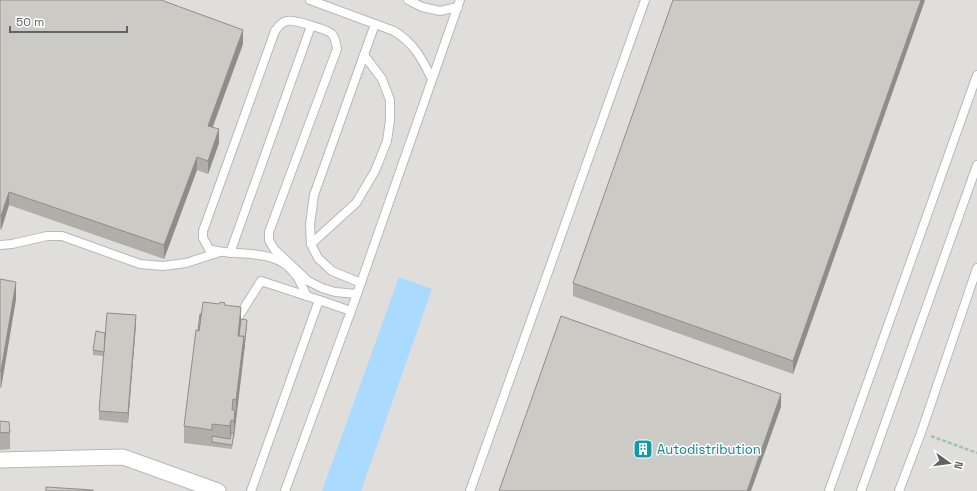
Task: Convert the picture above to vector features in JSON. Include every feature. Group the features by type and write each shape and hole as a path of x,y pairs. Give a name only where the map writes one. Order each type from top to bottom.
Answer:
{"street":[{"path":"0,460 123,457 218,491"}],"lane":[{"path":"310,0 394,31 405,37 418,52 432,79"},
{"path":"408,0 422,7 440,11 459,4"},
{"path":"470,491 645,0"},
{"path":"285,491 351,311 459,4"},
{"path":"307,296 296,274 276,259 250,253 230,253 209,249 203,238 203,231 275,31 280,24 286,21 294,20 331,33 336,39 337,49 269,232 269,240 274,249 308,281 322,288 335,292 357,294"},
{"path":"360,283 332,271 318,258 311,244 310,225 314,195 375,24"},
{"path":"230,253 311,26"},
{"path":"311,244 356,203 376,171 387,141 390,120 390,100 382,79 364,54"},
{"path":"829,491 977,75"},
{"path":"861,491 977,165"},
{"path":"0,245 12,244 47,236 62,236 140,264 163,266 186,263 220,252"},
{"path":"899,491 921,433 977,268"},
{"path":"239,316 261,281 351,311"},
{"path":"251,491 319,300"}],"path":[{"path":"921,433 977,453"}],"shaded area":[{"path":"0,0 977,0 977,491 0,491"}],"water":[{"path":"399,277 432,289 361,491 322,491"}],"building":[{"path":"0,0 161,0 243,30 208,126 219,129 208,161 197,157 164,245 9,192 0,216"},
{"path":"673,0 921,0 793,361 573,283"},
{"path":"0,279 16,282 1,371 0,371"},
{"path":"203,302 219,304 220,302 225,303 224,305 241,307 238,336 244,336 236,400 233,399 232,410 235,410 234,421 231,420 230,426 212,424 212,430 184,426 196,330 199,331"},
{"path":"107,313 136,315 128,413 99,411"},
{"path":"201,314 199,331 198,330"},
{"name":"Autodistribution","path":"561,316 781,394 747,491 499,491"},
{"path":"241,319 247,320 244,349 244,336 239,336"},
{"path":"96,331 105,333 104,352 93,350"},
{"path":"0,421 9,422 10,432 0,433"},
{"path":"231,433 234,433 232,445 212,442 212,436 230,439"},
{"path":"46,487 93,490 93,491 46,491"}],"place":[{"name":"Autodistribution","path":"643,449"}]}
